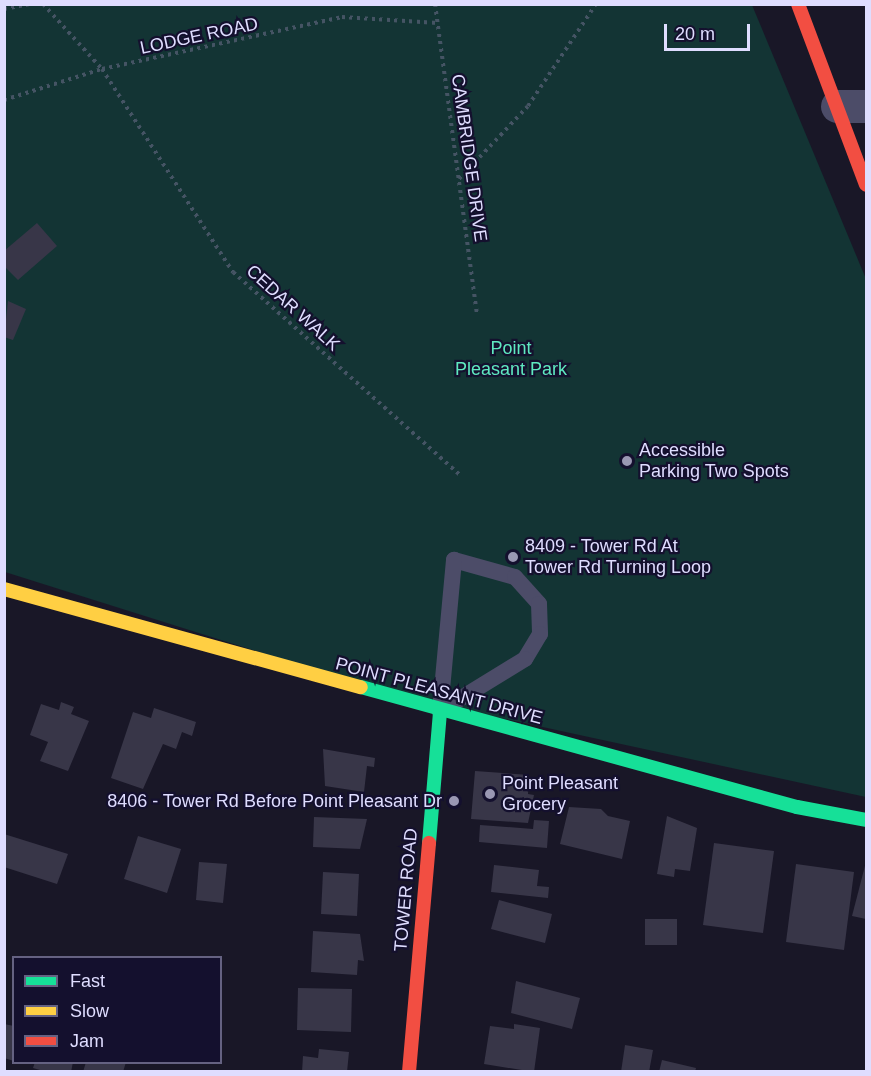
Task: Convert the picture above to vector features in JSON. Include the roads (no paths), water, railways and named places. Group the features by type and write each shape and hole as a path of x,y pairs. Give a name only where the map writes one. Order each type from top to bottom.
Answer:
{"street":[{"path":"798,4 852,106 867,185"},
{"name":"POINT PLEASANT DRIVE","path":"4,589 440,711 867,820"},
{"name":"TOWER ROAD","path":"409,1071 440,711"}],"lane":[{"path":"454,560 515,577 539,604 540,634 525,659 440,711 454,560"}],"place":[{"name":"Accessible Parking Two Spots","path":"627,461"},
{"name":"8409 - Tower Rd At Tower Rd Turning Loop","path":"513,557"},
{"name":"Point Pleasant Grocery","path":"490,794"},
{"name":"8406 - Tower Rd Before Point Pleasant Dr","path":"454,801"}],"park label":[{"name":"Point Pleasant Park","path":"511,359"}]}
